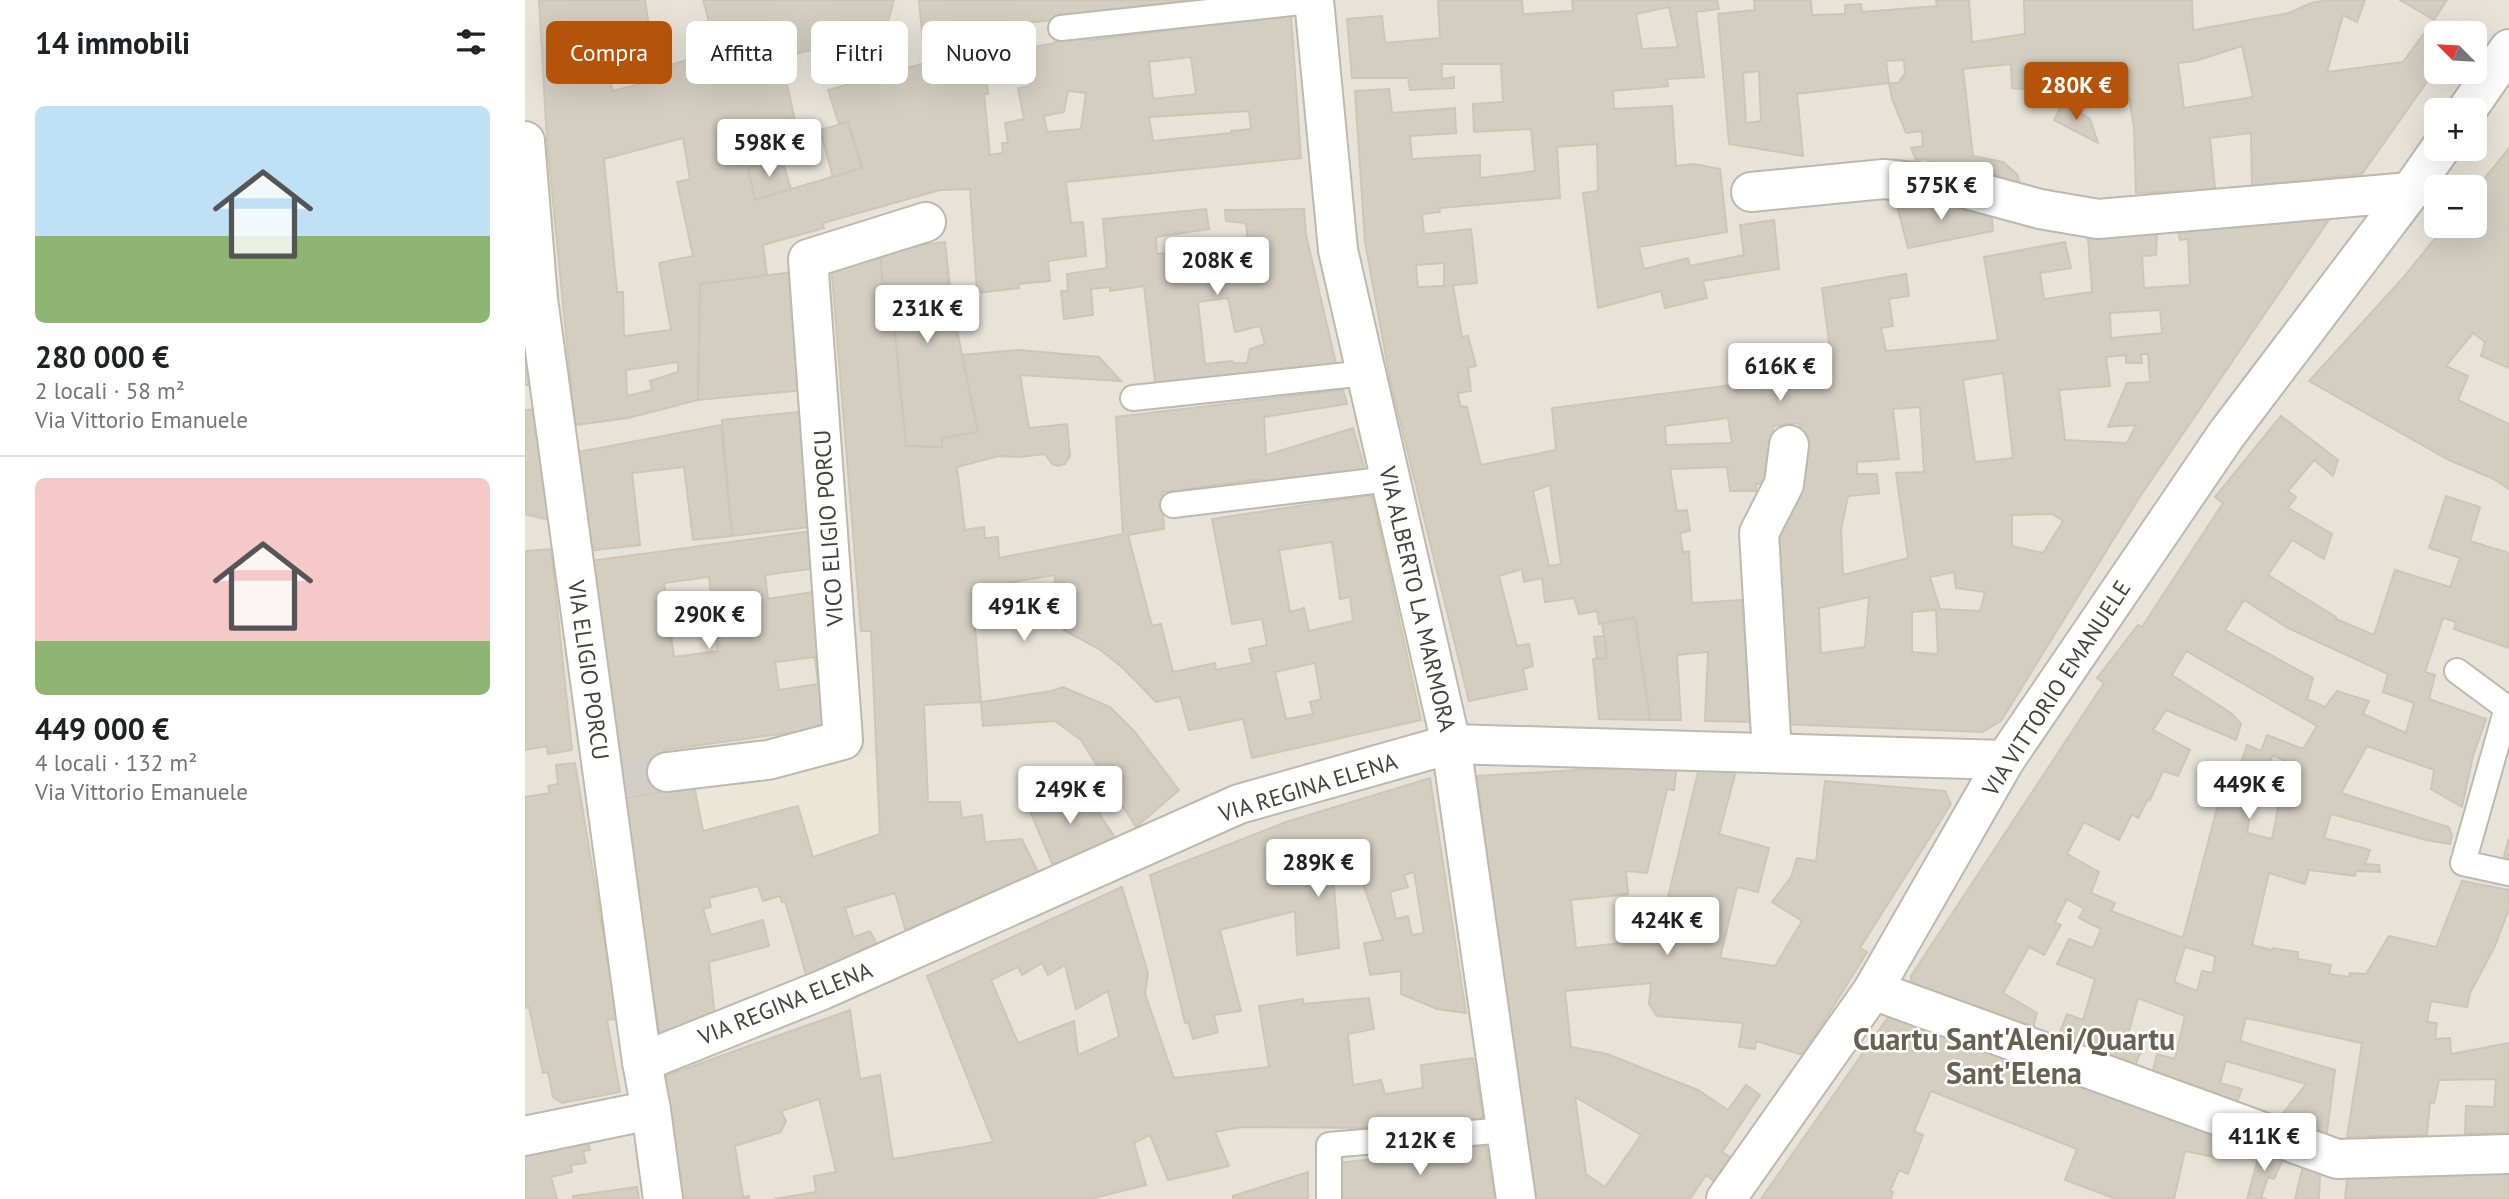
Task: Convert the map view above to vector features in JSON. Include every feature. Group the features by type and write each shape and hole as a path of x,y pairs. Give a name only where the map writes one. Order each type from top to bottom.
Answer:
{"street":[{"name":"VIA ALBERTO LA MARMORA","path":"1314,0 1338,250 1451,744 1516,1199"},
{"path":"2475,98 2509,49"},
{"name":"VIA ELIGIO PORCU","path":"525,141 532,301 611,779 642,1062 663,1199"},
{"name":"VIA VITTORIO EMANUELE","path":"1726,1199 1873,990 2005,760 2226,435 2432,161"},
{"path":"1751,192 1884,179 1955,186 2040,209 2098,219 2410,192"},
{"name":"VICO ELIGIO PORCU","path":"667,772 768,760 843,740 809,259 926,222"},
{"path":"1772,753 1759,533 1784,484 1789,445"},
{"name":"VIA REGINA ELENA","path":"642,1062 822,990 1240,804 1451,744 2005,760"},
{"path":"1873,990 2337,1159 2509,1154"},
{"path":"525,1136 651,1110"}],"lane":[{"path":"1061,28 1319,0"},
{"path":"1133,398 1366,373"},
{"path":"1173,505 1390,479"},
{"path":"2457,671 2507,708 2463,863 2509,873"},
{"path":"1329,1199 1329,1145 1506,1130"}],"shaded area":[{"path":"525,0 2509,0 2509,1199 525,1199"},
{"path":"877,754 879,867 801,898 776,844 635,886 694,785"}],"building":[{"path":"539,0 645,0 648,21 546,21 546,84 611,84 612,91 641,84 672,84 672,65 686,60 686,84 787,84 802,153 748,168 755,200 862,168 848,122 839,124 828,90 850,84 908,84 908,68 922,64 922,84 987,84 988,94 984,94 990,155 1003,153 1002,143 1008,143 1005,123 1024,119 1018,88 1036,84 1036,46 1067,37 1091,40 1291,15 1301,158 1066,182 1071,223 1083,222 1086,256 1048,261 1050,281 1019,284 1019,288 977,293 970,189 940,190 823,223 824,228 763,245 767,275 700,284 698,400 628,418 575,425 547,141","holes":["1191,57 1196,94 1153,99 1149,62","1068,91 1086,93 1081,129 1047,132 1044,116 1064,112","1249,111 1251,129 1153,141 1149,117","683,138 690,179 677,182 693,256 659,263 671,330 624,336 623,292 617,292 604,159","678,362 678,372 650,381 652,390 627,396 626,370"]},
{"path":"703,0 894,0 888,21 811,21 811,50 797,53 797,21 709,21"},
{"path":"919,0 1192,0 1064,16 1064,19 1036,22 922,21 922,32"},
{"path":"1438,0 1522,0 1523,14 1573,11 1572,0 1717,0 1719,9 1696,12 1704,77 1667,79 1668,86 1613,91 1614,109 1672,106 1676,166 1694,164 1720,169 1727,232 1639,247 1644,269 1688,258 1690,266 1744,255 1740,225 1774,220 1779,269 1703,281 1707,298 1665,308 1661,291 1598,308 1583,193 1598,191 1597,144 1557,147 1560,198 1439,208 1440,212 1422,214 1424,234 1471,229 1477,283 1453,285 1462,337 1468,336 1476,366 1468,368 1471,391 1458,393 1460,406 1467,407 1481,465 1556,450 1552,408 1833,372 1822,288 1906,274 1909,296 1889,299 1893,326 1881,328 1886,351 1998,340 1984,257 2065,242 2071,268 2040,273 2044,299 2092,292 2088,238 2157,227 2156,255 2142,256 2144,288 2190,285 2188,239 2180,240 2177,224 2339,205 2139,498 2001,721 1982,732 1781,724 1775,534 1793,502 1800,423 1773,426 1772,483 1756,484 1756,491 1730,491 1727,467 1670,469 1677,511 1687,510 1690,531 1680,533 1683,553 1689,551 1692,603 1742,600 1753,722 1705,721 1708,652 1677,655 1681,720 1650,720 1635,618 1599,624 1597,611 1579,614 1574,598 1545,602 1542,578 1524,582 1522,569 1499,576 1517,646 1529,644 1533,666 1523,669 1527,689 1469,701 1391,384 1365,242 1355,91 1389,89 1392,113 1455,108 1456,133 1410,136 1412,159 1480,155 1480,178 1535,171 1531,129 1474,132 1473,104 1503,102 1501,64 1442,64 1442,79 1454,77 1454,88 1410,90 1408,78 1352,78 1347,19 1382,16 1385,43 1440,38","holes":["1669,7 1678,47 1642,49 1636,14","1444,263 1444,286 1418,287 1416,265","2160,310 2162,333 2111,338 2110,313","2141,354 2148,354 2150,382 2127,383 2108,427 2136,425 2127,443 2065,440 2059,390 2110,386 2106,357 2126,355 2126,363 2142,363","2003,373 2013,458 1975,462 1963,380","1920,407 1924,472 1896,473 1908,558 1843,575 1841,530 1848,496 1879,493 1877,474 1857,474 1857,462 1899,459 1893,409","1728,418 1732,443 1666,445 1665,426","1550,485 1561,564 1549,566 1533,491","2052,514 2063,521 2043,553 2012,546 2012,515","1954,572 1956,588 1985,592 1980,611 1940,609 1930,577","1869,597 1865,647 1821,653 1819,608","1936,610 1938,654 1912,652 1912,612"]},
{"path":"1754,0 1811,0 1812,15 1845,14 1845,5 1861,4 1862,12 1937,6 1936,0 1969,0 1972,42 2025,34 2024,0 2192,0 2193,30 2289,13 2311,3 2365,0 2357,22 2343,15 2327,72 2403,62 2424,33 2425,84 2362,174 2252,186 2251,133 2210,138 2215,188 2136,193 2134,127 2125,76 2057,84 2059,103 2024,89 2012,88 2011,64 1963,69 1973,156 2003,162 2017,174 2021,187 1950,176 1925,159 1916,160 1911,148 1923,146 1922,131 1906,133 1892,99 1889,83 1797,94 1803,156 1729,144 1718,14 1755,10","holes":["2242,46 2253,97 2184,108 2178,63 2195,61","1904,60 1905,73 1898,83 1889,83 1886,61","1759,71 1761,121 1746,123 1743,73"]},
{"path":"2400,0 2447,0 2434,20"},
{"path":"2063,103 2090,119 2098,143 2054,120"},
{"path":"848,122 862,168 833,177 820,130"},
{"path":"2509,148 2509,368 2481,356 2485,342 2473,333 2446,366 2468,376 2458,400 2509,424 2509,489 2494,479 2449,460 2309,381 2403,278 2435,238 2487,238 2487,175"},
{"path":"782,159 791,189 755,200 748,168"},
{"path":"1895,198 1991,209 1993,231 1908,248"},
{"path":"1206,209 1209,229 1156,237 1157,254 1204,251 1212,248 1221,266 1250,262 1246,223 1226,221 1225,210 1304,209 1306,235 1337,368 1168,386 1155,382 1144,286 1110,291 1110,287 1091,289 1093,315 1064,319 1061,291 1068,291 1067,274 1107,268 1103,219","holes":["1228,298 1235,332 1260,326 1265,344 1250,349 1247,363 1232,361 1205,364 1198,302"]},
{"path":"945,242 952,306 978,432 942,438 942,447 906,446 892,305 884,306 880,254 903,247"},
{"path":"880,247 884,306 892,305 906,446 942,447 942,438 978,432 962,355 1019,350 1099,357 1121,381 1020,375 1029,428 1067,424 1070,456 1065,464 1058,466 1052,464 1045,454 999,456 957,467 965,530 984,527 985,538 998,537 999,558 1123,534 1116,417 1343,390 1347,404 1264,417 1266,455 1353,428 1365,470 1162,492 1164,529 1128,535 1152,626 1161,624 1173,672 1215,663 1216,670 1252,663 1249,649 1267,645 1262,619 1232,624 1212,519 1372,495 1421,720 1252,758 1243,719 1189,730 1180,697 1156,702 1123,668 1099,649 1064,630 1054,575 972,589 981,702 924,705 928,802 960,802 962,818 982,815 985,842 1022,839 1040,876 907,936 895,893 845,908 854,937 870,931 879,948 807,978 785,901 782,902 780,896 763,901 758,886 709,898 711,907 703,909 711,935 763,920 769,946 709,962 715,1018 660,1036 620,799 694,785 703,831 798,806 813,857 880,834 871,631 861,631 831,263","holes":["1332,542 1340,599 1350,597 1353,621 1309,631 1304,608 1290,612 1279,550","1315,663 1321,699 1310,702 1313,714 1286,719 1275,672"]},
{"path":"792,272 804,390 698,400 700,284"},
{"path":"525,330 536,385 525,385"},
{"path":"539,409 549,520 525,514 525,410"},
{"path":"807,411 817,526 732,536 722,420"},
{"path":"2281,416 2338,460 2333,476 2314,460 2288,491 2296,497 2288,508 2332,534 2324,559 2292,540 2268,575 2336,619 2374,635 2395,570 2450,587 2460,558 2429,548 2446,496 2480,507 2470,541 2509,553 2509,648 2454,629 2456,622 2443,618 2425,672 2435,675 2429,699 2486,719 2473,756 2462,807 2431,789 2434,770 2367,746 2341,793 2449,827 2452,836 2450,844 2331,814 2324,838 2370,850 2365,864 2379,865 2380,872 2356,871 2355,876 2309,870 2305,884 2269,873 2252,945 2298,952 2298,959 2331,965 2329,974 2349,977 2350,973 2366,974 2389,936 2436,947 2462,881 2509,890 2509,909 2494,948 2470,993 2467,1007 2431,1001 2427,1022 2437,1023 2435,1039 2450,1038 2451,1054 2509,1043 2509,1133 2465,1133 2466,1106 2494,1107 2496,1079 2439,1080 2434,1103 2430,1102 2427,1135 2347,1137 2362,1043 2246,1018 2240,1041 2335,1070 2326,1140 2279,1128 2280,1117 2306,1084 2226,1061 2220,1083 2242,1089 2237,1102 2216,1095 2214,1103 2151,1078 2157,1054 2175,1059 2185,1016 2138,998 2125,1046 2141,1051 2133,1071 2056,1042 2067,1014 2083,1020 2095,979 2057,964 2069,939 2093,948 2101,929 2079,918 2084,909 2067,899 2055,922 2061,925 2044,955 2029,947 2003,993 2037,1013 2032,1032 1914,985 1911,980 1911,976 2104,683 2097,678 2138,625 2142,627 2223,503 2215,497","holes":["2244,600 2288,628 2388,674 2383,692 2414,703 2406,733 2363,714 2369,701 2337,691 2325,707 2307,699 2313,678 2225,630","2186,651 2317,726 2303,749 2267,735 2261,751 2247,745 2231,792 2222,789 2183,938 2111,911 2115,903 2091,893 2099,872 2067,854 2084,822 2119,840 2132,814 2138,818 2148,799 2150,800 2163,771 2178,776 2190,750 2153,730 2166,710 2236,740 2241,724 2231,713 2172,675","2273,755 2293,765 2279,803 2272,839 2247,833 2253,798","2185,947 2215,956 2213,973 2202,971 2197,991 2174,982"]},
{"path":"721,425 732,536 693,540 684,467 632,473 640,545 588,551 578,452"},
{"path":"813,531 817,568 765,575 768,599 820,591 838,726 664,750 669,788 621,795 589,561","holes":["709,577 718,651 674,657 664,583","815,657 818,684 779,690 775,662"]},
{"path":"551,549 572,750 548,754 547,746 525,750 525,551"},
{"path":"1635,618 1650,720 1599,719 1593,659 1607,658 1602,623"},
{"path":"1604,636 1607,658 1597,659 1594,637"},
{"path":"1063,687 1110,707 1134,731 1179,790 1136,827 1081,740 1055,721 983,726 981,702"},
{"path":"575,763 617,1019 607,1020 620,1092 562,1103 553,1097 548,1072 543,1073 529,1007 525,1008 525,797 550,793 548,786 558,784 556,765"},
{"path":"1677,764 1674,790 1667,789 1647,873 1626,871 1628,894 1571,900 1576,948 1658,939 1700,764 1736,771 1719,834 1769,848 1758,892 1737,887 1720,958 1775,966 1802,921 1772,902 1791,877 1797,858 1816,861 1825,781 1945,791 1951,804 1860,948 1867,952 1803,1055 1756,1041 1755,1049 1739,1047 1743,1023 1657,1016 1649,1004 1651,983 1565,991 1571,1047 1607,1054 1698,1090 1728,1110 1746,1085 1760,1095 1722,1152 1732,1158 1714,1181 1706,1175 1690,1199 1528,1199 1477,776","holes":["1575,1097 1641,1135 1605,1187 1586,1174"]},
{"path":"1430,778 1466,1013 1437,1009 1401,994 1401,971 1370,975 1364,943 1383,940 1360,876 1350,880 1347,870 1333,875 1339,948 1297,955 1295,911 1220,930 1241,1011 1214,1015 1218,1032 1193,1039 1188,1022 1185,1023 1150,875 1286,822","holes":["1414,872 1424,933 1412,935 1408,916 1396,919 1390,892 1408,887 1404,875"]},
{"path":"1084,785 1116,839 1055,870 1027,804 1057,797"},
{"path":"2509,838 2509,866 2502,864"},
{"path":"1122,887 1148,973 1145,994 1174,1078 1269,1067 1259,1006 1303,999 1303,1004 1369,998 1374,1029 1348,1034 1353,1085 1381,1080 1385,1094 1423,1088 1421,1065 1473,1058 1483,1118 1387,1128 1242,1127 1215,1132 1229,1166 1168,1180 1150,1135 1134,1143 1146,1185 1090,1199 774,1199 816,1192 814,1176 836,1172 819,1099 781,1111 786,1121 781,1132 735,1146 743,1197 749,1196 749,1199 679,1199 665,1076 850,1010 860,1079 880,1075 893,1159 993,1142 927,976","holes":["1042,963 1048,975 1065,965 1076,1009 1108,991 1119,1037 1078,1055 1074,1021 1018,1043 991,980 1018,967 1022,975"]},
{"path":"1891,1013 2225,1134 2220,1158 2185,1151 2174,1199 2116,1199 2065,1180 2077,1149 1931,1091 1914,1131 1923,1135 1908,1174 1899,1170 1890,1191 1893,1192 1891,1199 1761,1199"},
{"path":"587,1137 590,1150 583,1151 586,1163 571,1165 572,1172 551,1177 557,1199 525,1199 525,1150"},
{"path":"1486,1146 1495,1199 1341,1199 1339,1163"},
{"path":"2261,1148 2283,1159 2274,1179 2268,1177 2261,1198 2267,1199 2247,1199"},
{"path":"2303,1166 2320,1173 2319,1199 2295,1199"},
{"path":"2509,1168 2509,1199 2345,1199 2348,1172"},
{"path":"1308,1172 1308,1199 1233,1199 1233,1196"},
{"path":"637,1187 639,1199 573,1199 573,1196"}],"tunnel":[{"path":"618,778 667,772"}],"district":[{"name":"Cuartu Sant'Aleni/Quartu Sant'Elena","path":"2014,1055"}]}
